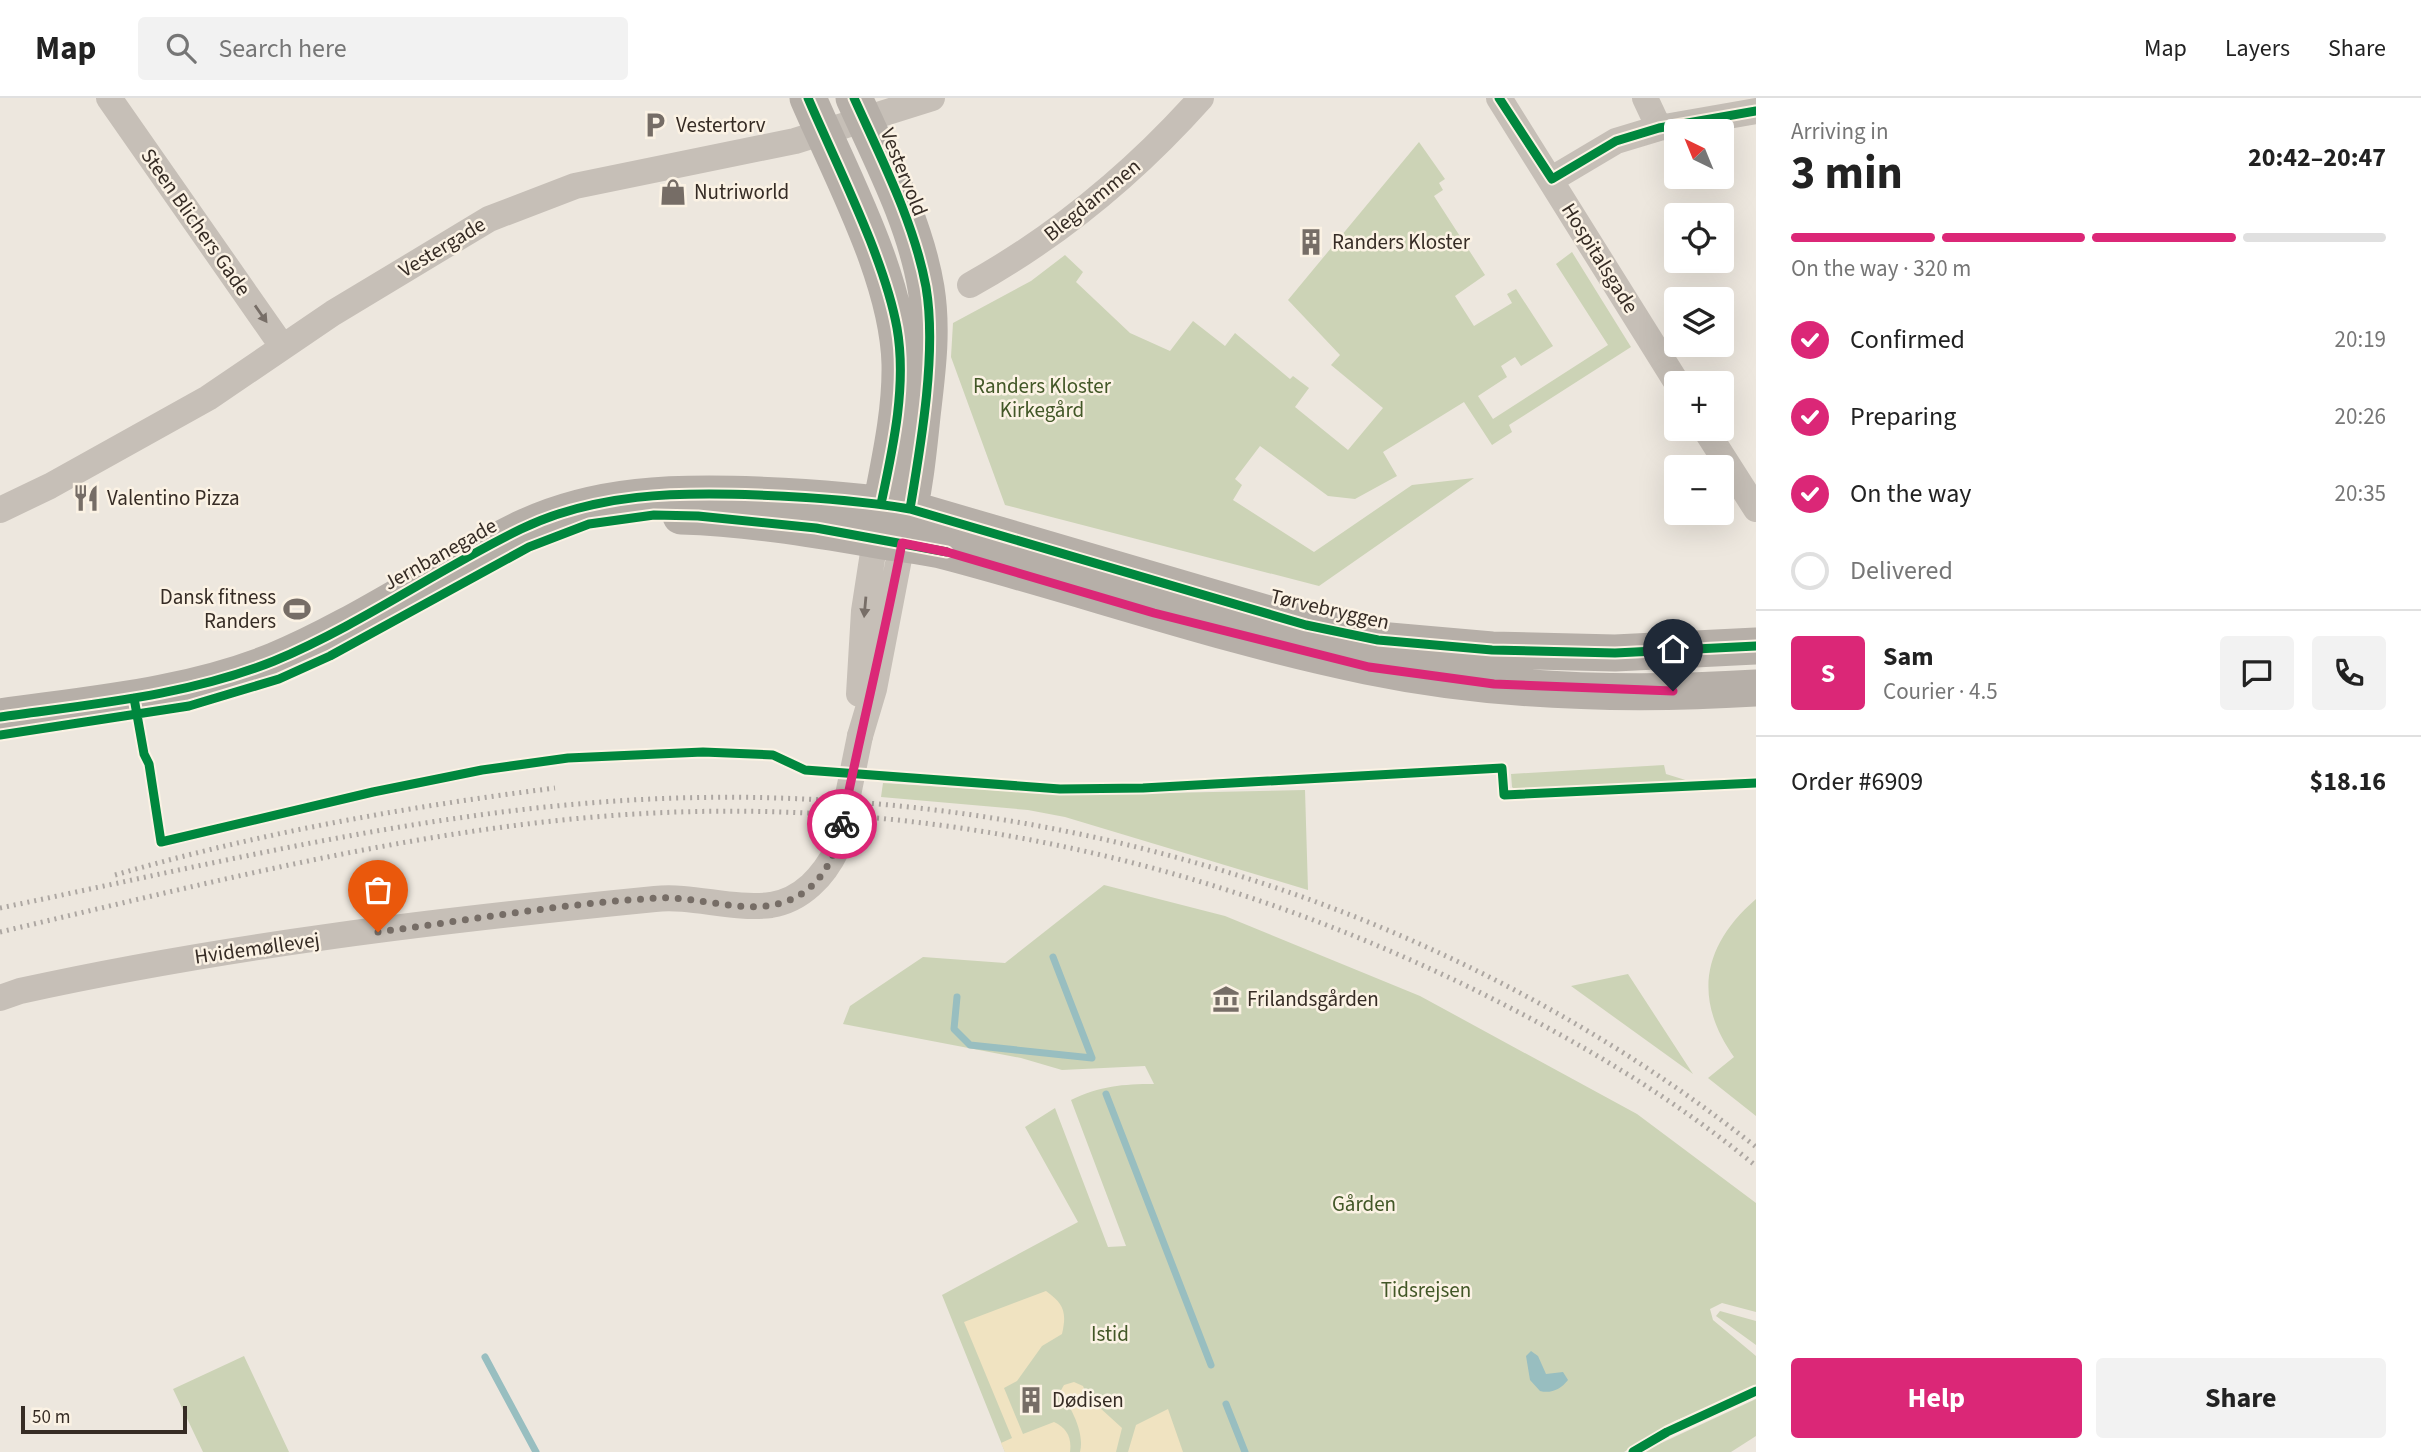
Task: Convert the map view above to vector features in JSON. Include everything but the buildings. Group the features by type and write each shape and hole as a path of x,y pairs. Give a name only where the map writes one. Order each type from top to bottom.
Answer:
{"main road":[{"path":"808,98 874,256 897,329 899,396 892,524 947,552 1154,613 1369,667 1494,684 1592,690 1697,691 1756,688"},
{"name":"Vestervold","path":"859,109 911,235 926,286 930,341 892,524"},
{"name":"Jernbanegade","path":"0,717 184,688 273,661 321,639 520,530 583,506 631,497 703,493 844,498 892,524"},
{"name":"Jernbanegade","path":"0,735 189,706 279,679 330,656 529,547 589,524 654,515 698,516 816,528 892,524"},
{"name":"Tørvebryggen","path":"892,524 1306,625 1378,640 1492,650 1615,653 1756,646"}],"street":[{"name":"Steen Blichers Gade","path":"109,98 282,346"},
{"name":"Vestergade","path":"0,510 50,486 208,398 282,346 489,219 575,186 788,143 823,132 859,109 932,98"},
{"name":"Blegdammen","path":"970,285 1053,234 1113,186 1157,147 1201,98"},
{"name":"Hospitalsgade","path":"1499,98 1670,371"},
{"path":"1645,98 1659,128"},
{"path":"1552,179 1616,142 1659,128 1756,111"},
{"path":"1713,441 1756,509"},
{"name":"Hvidemøllevej","path":"0,998 20,991 199,954 661,898 772,905 792,899 827,869 837,849 860,736 860,663 869,569 892,524"}],"green space":[{"name":"Randers Kloster Kirkegård","path":"1419,142 1445,179 1439,183 1443,190 1434,196 1485,275 1455,296 1474,326 1512,303 1507,294 1516,289 1553,346 1521,366 1515,357 1501,366 1507,377 1478,396 1493,419 1608,345 1556,264 1572,252 1631,347 1509,425 1512,432 1492,445 1464,402 1383,452 1397,476 1355,499 1328,496 1260,446 1235,479 1242,485 1233,500 1314,552 1412,485 1474,478 1319,586 1005,505 951,357 953,323 1031,281 1065,255 1083,272 1076,282 1130,333 1170,351 1193,321 1225,346 1235,333 1290,379 1293,376 1309,388 1295,407 1348,450 1383,408 1331,365 1340,355 1288,300"},
{"path":"1664,765 1666,774 1692,782 1516,791 1512,787 1511,774"},
{"path":"883,783 1070,795 1305,790 1308,890 1065,817 1028,810 881,797"},
{"name":"Tidsrejsen","path":"1104,885 1225,916 1420,996 1637,1114 1756,1203 1756,1312 1722,1303 1710,1309 1713,1320 1756,1356 1756,1387 1675,1421 1624,1452 1005,1452 942,1295 1078,1222 1025,1127 1055,1108 1108,1247 1126,1246 1071,1100 1112,1087 1154,1084 1145,1066 1062,1070 1021,1058 843,1024 850,1006 923,957 1005,963"},
{"path":"1756,899 1756,1116 1708,1078 1734,1057 1721,1035 1709,994 1709,974 1714,954 1724,935"},
{"path":"1628,974 1693,1074 1571,986"},
{"path":"1720,1311 1756,1321 1756,1345 1716,1316"},
{"path":"244,1356 289,1452 203,1452 173,1389"},
{"path":"1756,1399 1756,1436 1731,1452 1642,1452"}],"sand":[{"path":"1046,1291 1063,1309 1062,1334 1042,1346 1017,1381 1004,1388 1023,1434 1054,1422 1068,1434 1070,1452 1005,1452 1001,1443 1012,1438 964,1322"},
{"path":"1074,1382 1083,1386 1087,1396 1122,1428 1116,1452 1080,1452 1079,1429 1060,1392 1064,1385"},
{"path":"1168,1409 1183,1452 1128,1452 1136,1425"}],"water":[{"path":"1531,1351 1538,1356 1546,1374 1563,1372 1568,1380 1556,1390 1540,1391 1530,1380 1526,1356"}],"waterway":[{"path":"957,997 954,1029 970,1045 1092,1058 1053,957"},
{"path":"1106,1094 1211,1365"},
{"path":"485,1357 536,1452"},
{"path":"1226,1404 1245,1452"}],"railway":[{"path":"115,875 223,846 333,823 555,788"},
{"path":"0,908 300,845 526,809 602,802 755,797 909,807 1061,830 1211,867 1357,918 1498,981 1631,1058 1756,1147"},
{"path":"0,932 290,865 509,826 583,818 699,811 814,813 927,824 1040,842 1151,867 1260,901 1367,941 1473,989 1584,1048 1690,1115 1756,1166"}],"cycle path":[{"path":"808,98 871,242 897,328 900,350 899,394 894,439 881,504"},
{"path":"854,98 905,214 926,287 929,369 910,509"},
{"path":"1499,98 1552,179 1616,141 1659,128 1756,111"},
{"path":"0,717 173,691 241,673 306,647 490,545 549,517 607,502 667,495 797,497 910,509 1306,625 1378,640 1492,650 1615,653 1756,646"},
{"path":"0,735 189,706 279,679 330,656 529,547 589,524 654,515 698,516 816,528 947,552"},
{"path":"134,698 144,754 149,764 161,842 373,792 482,770 568,758 703,752 773,755 805,770 1060,789 1143,788 1502,768 1504,795 1756,783"},
{"path":"1633,1452 1667,1432 1756,1391"}],"way so far":[{"path":"378,932 661,898 747,906 772,905 792,899 827,869 837,849 842,824"}],"place":[{"name":"Vestertorv","path":"655,125"},
{"name":"Nutriworld","path":"673,192"},
{"name":"Randers Kloster","path":"1311,242"},
{"name":"Valentino Pizza","path":"86,498"},
{"name":"Dansk fitness Randers","path":"297,609"},
{"name":"Frilandsgården","path":"1226,999"},
{"name":"Dødisen","path":"1031,1400"}],"route":[{"path":"842,824 860,736 874,689 902,543 947,552 1154,613 1369,667 1494,684 1673,691"}],"park label":[{"name":"Gården","path":"1364,1204"},
{"name":"Istid","path":"1110,1334"}]}
